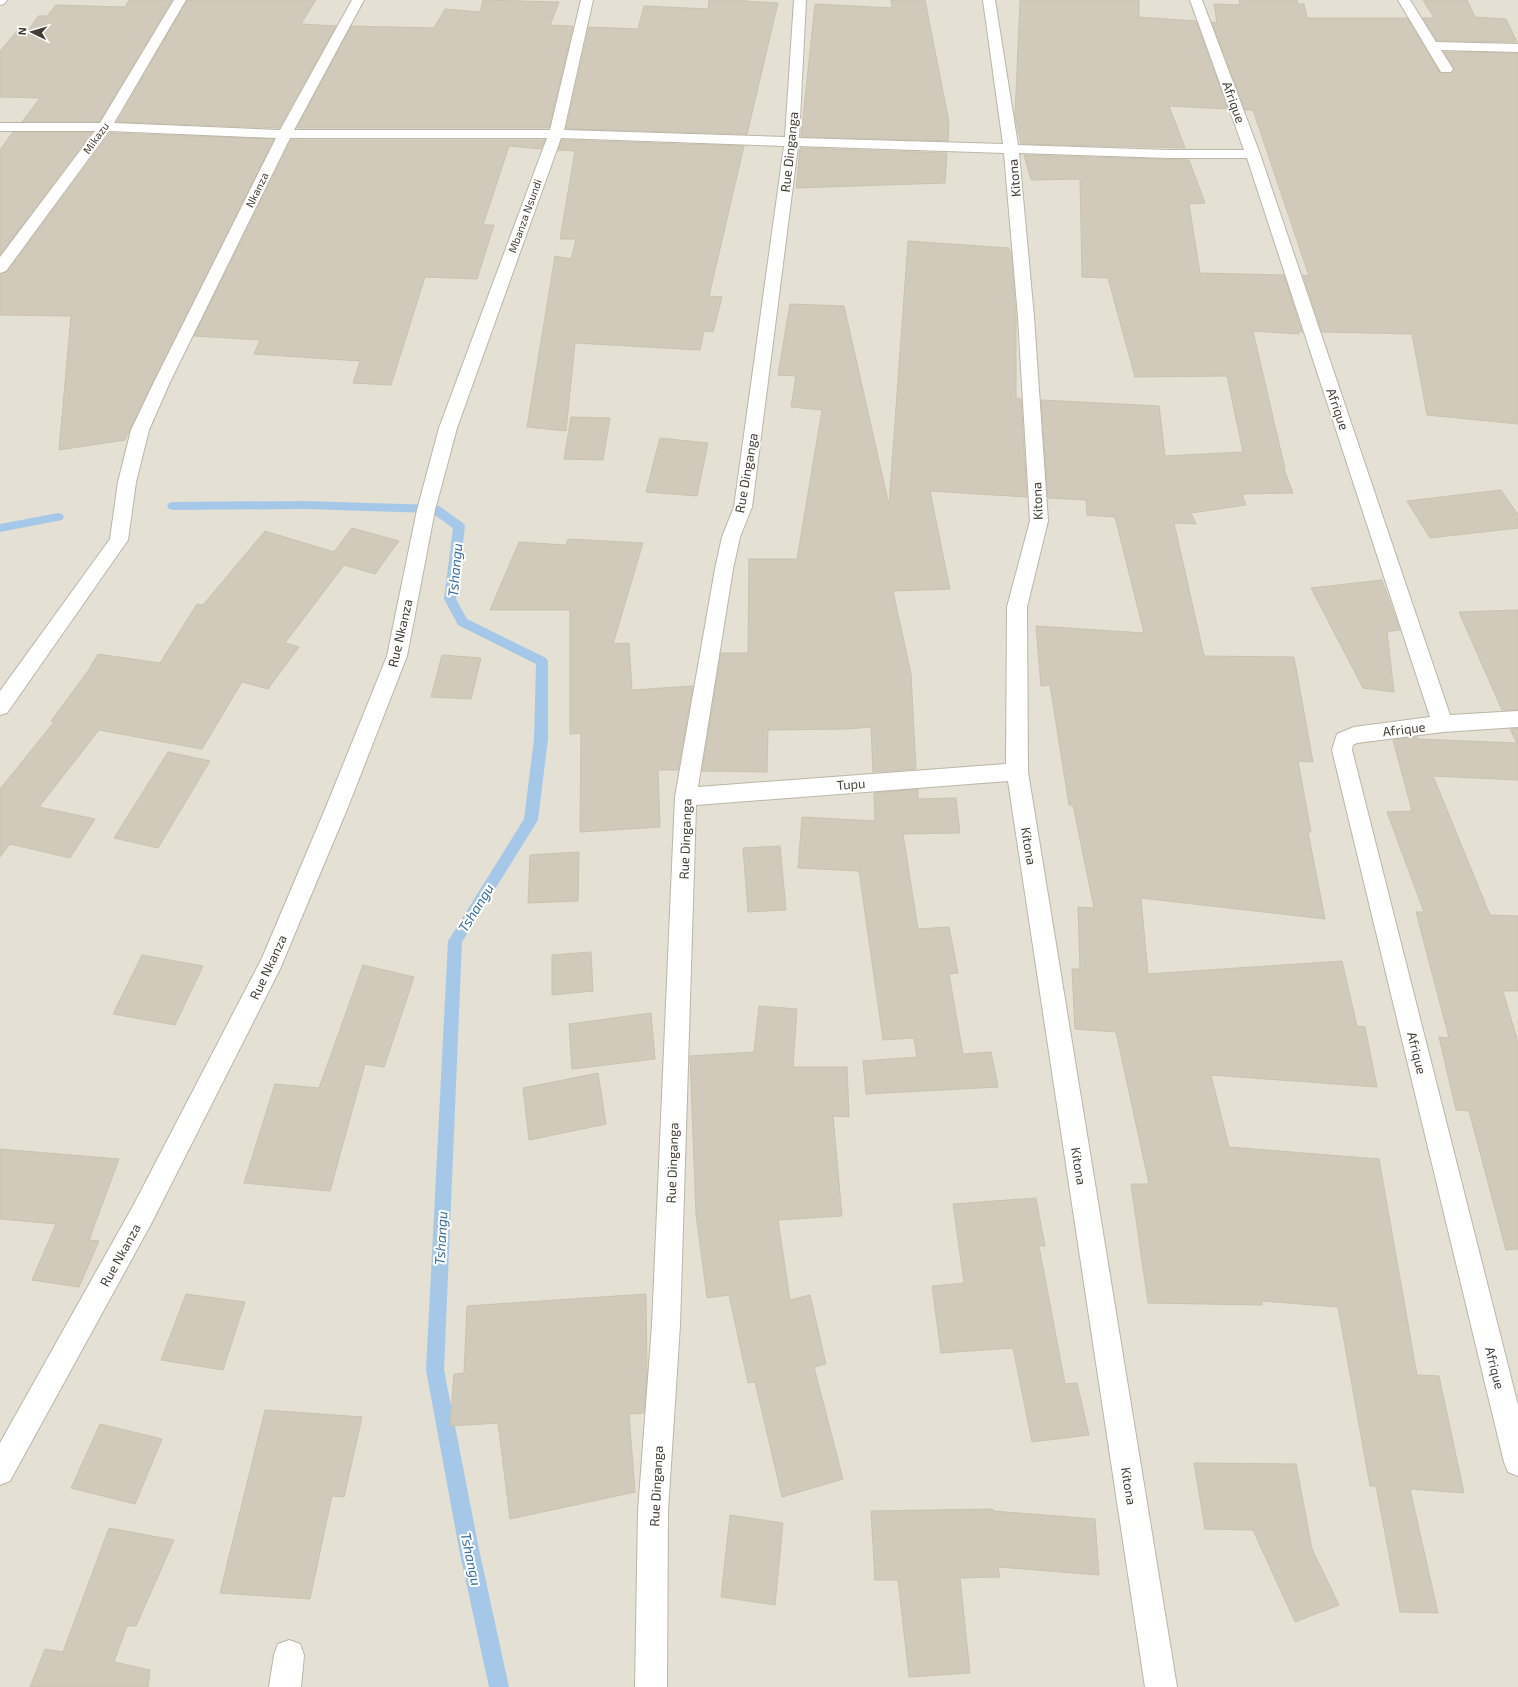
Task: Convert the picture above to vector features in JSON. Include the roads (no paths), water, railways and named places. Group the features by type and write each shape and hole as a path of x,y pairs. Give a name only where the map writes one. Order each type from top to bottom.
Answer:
{"street":[{"name":"Mikazu","path":"0,268 105,127 180,0"},
{"name":"Nkanza","path":"0,707 118,540 127,482 140,430 162,382 285,134 358,0"},
{"name":"Mbanza Nsundi","path":"448,428 556,134 587,0"},
{"name":"Rue Dinganga","path":"651,1687 653,1511 666,1325 686,797 724,569 731,537 743,507 792,141 800,0"},
{"name":"Kitona","path":"989,0 1011,148 1026,317 1039,520 1017,608 1017,772 1161,1687"},
{"name":"Afrique","path":"1196,0 1253,154 1443,724 1354,735 1344,740 1342,750 1518,1462"},
{"path":"1404,0 1446,70"},
{"path":"1432,46 1518,48"},
{"path":"0,127 105,127 285,134 556,134 1168,154 1253,154"},
{"name":"Rue Nkanza","path":"0,1470 142,1215 272,962 337,807 397,656 426,510 448,428"},
{"path":"1443,724 1518,719"},
{"name":"Tupu","path":"686,797 1017,772"},
{"path":"286,1687 289,1655"}],"waterway":[{"name":"Tshangu","path":"173,506 304,505 435,509 459,526 450,599 462,622 542,661 541,739 531,820 455,941 435,1370 470,1554 499,1687"},
{"name":"Tshangu","path":"0,528 58,517"}]}
